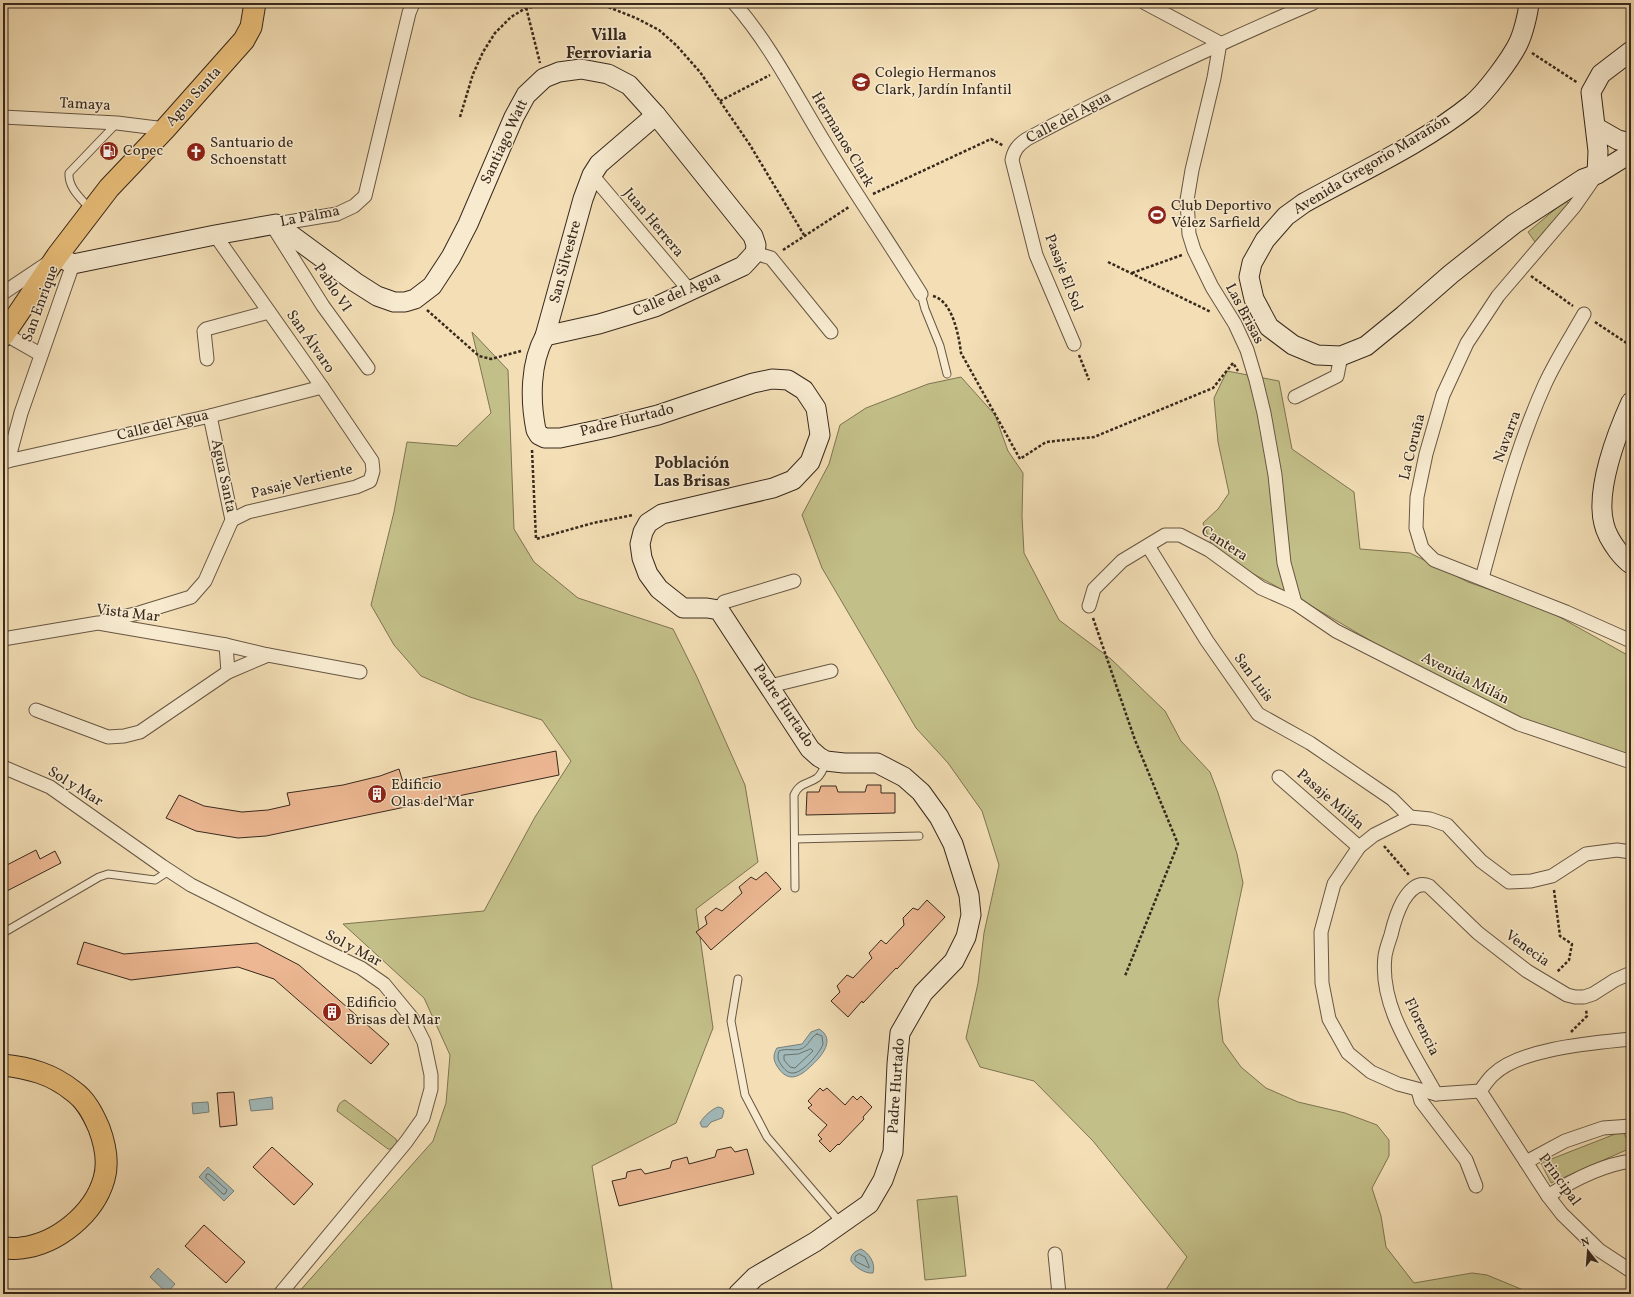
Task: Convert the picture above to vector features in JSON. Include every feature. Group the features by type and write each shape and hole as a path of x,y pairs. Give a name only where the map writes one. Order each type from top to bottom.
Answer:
{"main road":[{"name":"Agua Santa","path":"3,334 65,260 92,211 109,188 165,129 244,40 252,27 255,3"},
{"path":"3,1065 26,1067 48,1076 74,1091 86,1104 95,1119 105,1143 106,1161 104,1179 82,1217 64,1231 47,1240 22,1248 3,1248"}],"street":[{"name":"La Palma","path":"65,260 337,214 354,206 365,196 408,13 413,3"},
{"name":"Hermanos Clark","path":"734,3 765,43 860,200 921,294"},
{"path":"1145,3 1220,43"},
{"name":"Calle del Agua","path":"1014,152 1018,146 1027,139 1091,105 1220,43 1313,3"},
{"name":"Avenida Gregorio Marañón","path":"1529,3 1529,10 1518,44 1492,82 1472,103 1429,133 1304,203 1286,216 1265,240 1252,263 1249,277 1254,299 1269,327 1293,345 1317,356 1341,356 1366,346 1451,274 1514,224 1583,179 1597,174 1631,153"},
{"name":"Las Brisas","path":"1220,43 1214,78 1186,200 1189,234 1194,250 1212,287 1235,324 1247,350 1264,413 1274,475 1284,563 1295,603"},
{"path":"1597,174 1597,128 1592,108 1592,92 1601,74 1631,51"},
{"name":"Santiago Watt","path":"274,224 377,296 394,302 405,302 415,299 432,286 451,258 468,224 514,117 526,95 544,78 559,72 581,69 608,74 629,85 656,115 753,236 756,245 763,256 831,332"},
{"name":"San Silvestre","path":"538,435 534,418 533,398 536,358 543,341 583,199 592,175 599,164 656,115"},
{"name":"Tamaya","path":"3,117 117,123 165,129"},
{"path":"1597,128 1618,140 1631,143"},
{"name":"Pasaje El Sol","path":"1014,152 1012,160 1036,255 1074,344"},
{"name":"La Coruña","path":"1597,174 1574,207 1498,296 1467,343 1446,389 1426,454 1417,497 1416,528 1422,548 1434,560 1566,612 1631,641"},
{"name":"Juan Herrera","path":"592,175 690,291"},
{"name":"Pablo VI","path":"274,224 324,306 368,368"},
{"name":"San Álvaro","path":"215,235 372,460 373,471"},
{"name":"Calle del Agua","path":"543,341 655,307 763,256"},
{"path":"3,293 65,260"},
{"name":"San Enrique","path":"5,462 40,354 65,260"},
{"path":"207,359 204,331 206,329 269,312"},
{"name":"Navarra","path":"1482,578 1522,441 1546,383 1584,314"},
{"name":"San Enrique","path":"3,334 40,354"},
{"path":"1295,397 1337,376 1341,356"},
{"name":"Padre Hurtado","path":"538,435 545,438 560,438 607,428 658,415 753,383 772,379 788,380 804,390 816,408 820,435 810,462 793,480 773,488 662,514 648,523"},
{"name":"Calle del Agua","path":"5,462 210,416 322,387"},
{"path":"1631,402 1614,444 1606,476 1602,503 1604,524 1613,544 1631,564"},
{"name":"Agua Santa","path":"98,623 139,613 190,597 204,581 232,520 210,416"},
{"name":"Pasaje Vertiente","path":"232,520 248,512 356,487 370,481 373,471"},
{"path":"648,523 643,532 640,544 642,558 648,574 659,589 683,608 707,608 719,610 724,602 794,581"},
{"name":"Cantera","path":"1089,606 1094,589 1122,561 1165,536 1180,535 1209,550 1262,588 1295,603"},
{"name":"San Luis","path":"1148,546 1208,641 1258,714 1310,743 1386,795 1410,817"},
{"name":"Avenida Milán","path":"1295,603 1336,631 1520,724 1631,762"},
{"name":"Padre Hurtado","path":"719,610 810,749 826,761 844,763 877,763 904,777 921,792 939,817 953,844 969,896 971,915 966,937 954,961 923,993 900,1033 893,1152 883,1180 868,1204 815,1242 755,1277 738,1294"},
{"name":"Vista Mar","path":"3,639 98,623 226,645 268,655 360,672"},
{"path":"226,645 228,672"},
{"path":"36,710 108,737 124,736 140,732 228,672 268,655"},
{"path":"770,686 831,671"},
{"name":"Sol y Mar","path":"3,767 50,787 191,885 361,968 384,984 412,1018 424,1042 429,1058 431,1075 431,1090 423,1118 406,1142 280,1294"},
{"name":"Pasaje Milán","path":"1279,777 1359,847"},
{"path":"1631,852 1618,850 1586,854 1552,876 1531,881 1509,882 1481,861 1447,825 1430,819 1410,817 1374,835 1359,847 1334,884 1321,932 1322,982 1329,1019 1348,1053 1371,1072 1398,1084 1436,1094 1480,1091 1494,1074 1511,1062 1554,1049 1598,1042 1631,1039"},
{"name":"Venecia","path":"1418,885 1423,883 1429,886 1478,933 1527,971 1567,994 1575,997 1584,997"},
{"name":"Florencia","path":"1418,885 1405,897 1396,913 1385,955 1386,985 1394,1016 1436,1094"},
{"path":"1584,997 1593,994 1614,980 1631,973"},
{"path":"1418,1090 1421,1101 1466,1160 1476,1186"},
{"name":"Principal","path":"1480,1091 1548,1196 1562,1214 1599,1250 1631,1271"},
{"path":"1526,1162 1565,1141 1604,1128 1630,1127"},
{"path":"1548,1196 1573,1180 1620,1162 1631,1161"},
{"path":"1055,1254 1059,1294"}],"lane":[{"path":"92,211 71,186 68,179 69,172 117,123"},
{"path":"921,294 925,310 940,346 947,374"},
{"path":"795,888 794,795 798,787 817,778 822,772 826,761"},
{"path":"795,839 919,836"},
{"path":"3,933 99,877 108,874 156,880 170,871"},
{"path":"738,979 731,1021 745,1095 767,1137 841,1224"}],"path":[{"path":"525,3 544,78"},
{"path":"1518,44 1592,92"},
{"path":"720,102 781,70"},
{"name":"Calle del Agua","path":"763,256 804,235 860,200 991,140 1014,152"},
{"path":"1132,273 1194,250"},
{"path":"1108,262 1235,324"},
{"path":"1521,269 1631,346"},
{"path":"921,294 937,297 949,308 958,334 961,354 1020,459 1046,442 1094,438 1213,388 1233,363 1241,375"},
{"path":"415,299 479,356 491,359 543,341"},
{"path":"1074,344 1089,380"},
{"path":"538,435 532,451 536,539 593,523 638,514 648,523"},
{"path":"1089,606 1135,740 1178,844 1125,976"},
{"path":"1374,835 1418,885"},
{"path":"1527,971 1558,972 1569,960 1572,944 1560,936 1552,876"},
{"path":"1554,1049 1587,1016 1584,997"}],"shaded area":[{"path":"1565,201 1569,203 1535,242 1528,232"},
{"path":"472,332 508,370 514,529 534,562 578,598 673,629 697,677 745,785 758,862 696,909 713,1028 676,1123 592,1166 613,1294 297,1294 433,1141 446,1103 450,1055 424,998 343,924 484,911 535,817 571,761 542,720 470,697 421,676 394,645 371,605 394,512 407,442 457,446 491,413"},
{"path":"1227,371 1279,381 1292,449 1354,492 1360,549 1410,553 1468,582 1547,610 1631,657 1631,756 1525,721 1449,687 1303,601 1215,553 1203,523 1218,509 1229,493 1218,442 1214,398"},
{"path":"961,377 995,415 1008,451 1023,473 1022,516 1024,553 1059,620 1111,659 1165,711 1181,741 1210,772 1237,854 1243,883 1218,1001 1223,1042 1241,1067 1266,1088 1298,1102 1345,1113 1377,1125 1389,1140 1389,1156 1372,1188 1381,1216 1386,1247 1414,1283 1472,1273 1487,1275 1533,1294 1163,1294 1187,1257 1093,1141 1034,1081 980,1067 966,1038 978,983 984,933 999,865 982,811 948,763 916,728 822,568 802,515 829,464 840,425 866,408 928,384"},
{"path":"345,1100 396,1139 397,1142 391,1149 388,1149 337,1111 340,1104"},
{"path":"1623,1131 1631,1148 1551,1183 1541,1163"},
{"path":"957,1196 966,1276 925,1280 917,1200"}],"water":[{"path":"819,1029 824,1033 827,1042 826,1047 820,1057 803,1073 794,1077 790,1077 781,1072 775,1062 774,1057 777,1048 802,1044 811,1032"},
{"path":"272,1097 273,1109 251,1111 249,1100"},
{"path":"208,1102 209,1112 193,1114 192,1103"},
{"path":"718,1107 722,1108 724,1111 722,1118 711,1122 707,1127 702,1127 700,1123 703,1118 710,1111"},
{"path":"208,1167 234,1191 224,1201 199,1177"},
{"path":"861,1249 867,1253 873,1262 873,1273 860,1270 851,1261 853,1254"},
{"path":"158,1268 175,1284 167,1293 150,1277"}],"building":[{"name":"Edificio Olas del Mar","path":"556,751 559,775 266,836 238,838 196,831 166,818 179,795 204,806 242,812 268,810 290,805 287,793 343,785 380,776 399,769 403,782"},
{"path":"867,785 881,785 881,793 895,793 895,813 806,815 807,792 819,792 821,786 836,786 838,792 865,792"},
{"path":"36,850 40,859 55,851 61,863 3,893 3,867"},
{"path":"766,872 781,889 711,950 696,932 707,924 705,917 716,908 722,911 742,893 739,887 751,877 756,880"},
{"path":"927,900 945,917 897,969 896,968 863,1003 862,1001 848,1017 831,1001 840,992 837,986 847,975 853,978 872,958 869,953 881,940 886,944 904,925 903,918 913,908 918,910"},
{"name":"Edificio Brisas del Mar","path":"84,942 124,954 257,943 299,965 389,1044 371,1064 274,979 238,967 131,980 77,964"},
{"path":"820,1088 823,1091 827,1088 845,1105 853,1096 857,1100 861,1096 872,1107 863,1117 864,1119 839,1145 838,1144 830,1152 819,1141 822,1139 818,1135 827,1125 808,1108 812,1105 808,1101"},
{"path":"234,1092 237,1125 220,1127 217,1093"},
{"path":"272,1147 313,1184 294,1205 253,1167"},
{"path":"731,1147 735,1152 747,1149 754,1174 619,1206 612,1181 626,1178 627,1172 641,1169 645,1174 670,1168 672,1161 687,1157 689,1164 715,1157 717,1150"},
{"path":"204,1225 245,1262 226,1283 185,1246"}],"place":[{"name":"Colegio Hermanos Clark, Jardín Infantil","path":"861,82"},
{"name":"Copec","path":"109,151"},
{"name":"Santuario de Schoenstatt","path":"196,152"},
{"name":"Club Deportivo Vélez Sarfield","path":"1157,215"},
{"name":"Edificio Olas del Mar","path":"377,794"},
{"name":"Edificio Brisas del Mar","path":"332,1012"}],"district":[{"name":"Villa Ferroviaria","path":"609,45"},
{"name":"Población Las Brisas","path":"692,473"}]}
